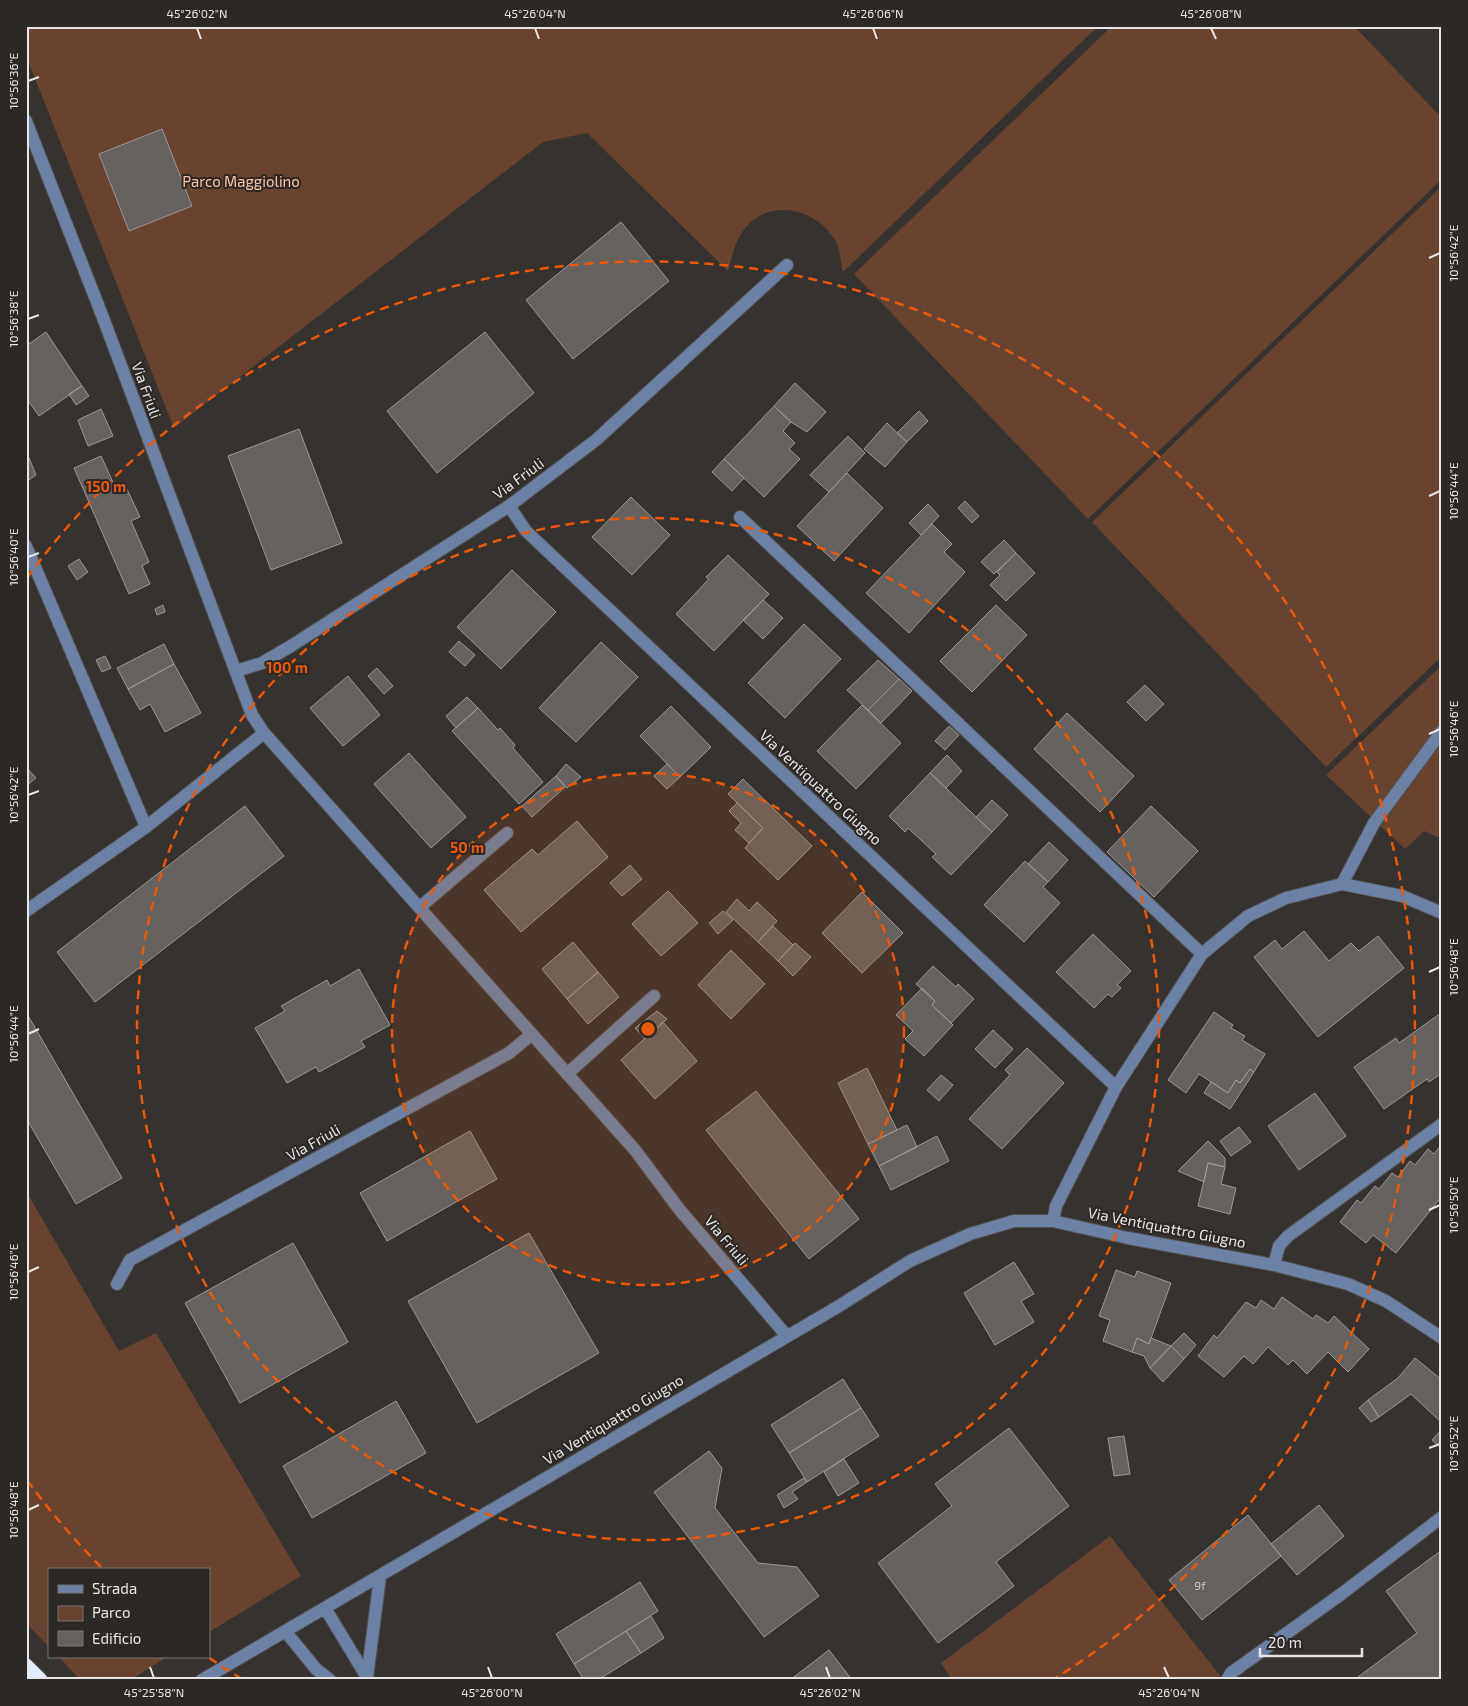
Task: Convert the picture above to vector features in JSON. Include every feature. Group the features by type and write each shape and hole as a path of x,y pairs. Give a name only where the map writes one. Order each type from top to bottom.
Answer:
{"highway":[{"path":"26,1666 40,1680"}],"street":[{"name":"Via Friuli","path":"26,121 102,315 252,715 264,733 420,906 635,1150 680,1209 786,1335"},
{"name":"Via Friuli","path":"236,671 262,662 290,646 509,506 596,440 786,265"},
{"name":"Via Ventiquattro Giugno","path":"509,506 526,531 1116,1087"},
{"path":"740,517 1202,954"},
{"path":"26,546 146,827"},
{"path":"1342,884 1374,823 1442,731"},
{"path":"26,911 146,827 264,733"},
{"path":"420,906 507,833"},
{"path":"1053,1221 1056,1206 1116,1087 1202,954 1248,916 1286,898 1342,884 1402,896 1442,913"},
{"path":"568,1074 654,996"},
{"name":"Via Friuli","path":"117,1284 130,1260 509,1053 532,1034"},
{"path":"1274,1265 1279,1246 1288,1236 1442,1124"},
{"name":"Via Ventiquattro Giugno","path":"202,1680 910,1261 970,1234 1014,1221 1053,1221 1128,1238 1274,1265 1348,1284 1386,1301 1442,1338"},
{"path":"1227,1680 1232,1673 1340,1595 1442,1517"},
{"path":"368,1679 380,1576"},
{"path":"325,1608 368,1679"},
{"path":"284,1631 316,1669 330,1680"}],"green space":[{"name":"Parco Maggiolino","path":"26,26 1098,26 843,272 836,242 828,231 806,215 794,211 780,210 768,212 756,218 745,228 736,243 728,271 587,133 543,142 174,428 26,56"},
{"path":"1112,26 1354,26 1442,118 1442,179 1088,519 854,274"},
{"path":"1442,186 1442,656 1326,767 1092,522"},
{"path":"1442,665 1442,839 1424,831 1405,849 1326,775"},
{"path":"26,1191 119,1351 156,1333 301,1576 210,1631 210,1568 48,1568 48,1646 26,1623"},
{"path":"1110,1536 1221,1677 1220,1680 952,1680 941,1663"},
{"path":"60,1658 165,1658 130,1680 80,1680"}],"building":[{"path":"162,129 192,206 129,231 99,154"},
{"path":"621,222 669,281 573,359 526,300"},
{"path":"46,332 82,386 39,416 26,398 26,346"},
{"path":"485,332 534,393 437,473 387,411"},
{"path":"795,383 826,412 807,432 791,422 774,406"},
{"path":"82,386 89,396 76,405 69,394"},
{"path":"774,406 791,422 783,431 795,443 789,449 800,459 764,497 724,459"},
{"path":"101,409 113,436 88,446 78,420"},
{"path":"919,411 928,421 907,442 897,433"},
{"path":"887,423 907,442 885,467 864,449"},
{"path":"299,429 342,543 271,570 228,456"},
{"path":"848,436 865,453 829,492 810,475"},
{"path":"26,453 36,475 26,482"},
{"path":"101,456 117,491 126,487 140,517 131,521 149,562 142,566 150,584 129,594 74,468"},
{"path":"724,459 744,478 732,491 712,472"},
{"path":"847,473 883,508 834,561 797,526"},
{"path":"631,497 670,535 632,575 592,537"},
{"path":"965,501 979,516 972,523 958,508"},
{"path":"928,504 939,516 921,535 909,523"},
{"path":"932,524 952,544 944,552 965,572 909,633 866,593"},
{"path":"1004,540 1016,553 994,574 981,562"},
{"path":"1016,553 1035,573 1006,601 990,585 1000,575 997,572"},
{"path":"728,555 769,594 714,651 676,614 709,579 706,577"},
{"path":"79,559 88,572 77,580 68,566"},
{"path":"512,570 556,612 501,669 457,627"},
{"path":"763,600 783,618 763,639 743,620"},
{"path":"163,605 165,612 157,615 155,609"},
{"path":"996,605 1027,635 972,692 940,661"},
{"path":"804,624 841,659 785,718 748,683"},
{"path":"459,641 475,655 465,666 449,652"},
{"path":"601,642 638,677 576,742 539,708"},
{"path":"164,644 174,664 128,689 117,668"},
{"path":"105,656 111,668 102,672 96,660"},
{"path":"878,660 899,679 868,710 847,690"},
{"path":"174,664 201,713 165,732 150,704 140,710 128,689"},
{"path":"377,668 393,686 384,694 368,676"},
{"path":"348,676 380,715 343,746 310,708"},
{"path":"899,679 912,691 881,723 868,710"},
{"path":"1145,685 1164,704 1146,721 1127,702"},
{"path":"467,697 478,708 456,728 446,716"},
{"path":"862,705 901,743 856,789 817,751"},
{"path":"671,706 711,747 680,777 640,736"},
{"path":"478,708 515,745 513,748 543,782 519,804 452,731"},
{"path":"1067,713 1134,776 1100,812 1034,749"},
{"path":"949,726 959,735 945,750 935,741"},
{"path":"409,753 466,817 431,848 374,784"},
{"path":"947,755 962,771 946,788 930,773"},
{"path":"566,764 581,777 567,788 556,776"},
{"path":"667,764 680,777 667,789 654,776"},
{"path":"26,767 36,778 26,786"},
{"path":"930,773 992,832 951,875 932,857 936,854 908,828 905,832 889,816"},
{"path":"556,776 565,787 532,817 522,806"},
{"path":"743,779 812,846 778,880 745,848 763,828 728,794"},
{"path":"992,800 1008,815 992,832 976,817"},
{"path":"737,803 763,828 749,843 735,830 741,823 729,811"},
{"path":"245,806 284,856 95,1002 57,952"},
{"path":"1151,806 1198,851 1154,897 1107,852"},
{"path":"577,821 608,857 521,932 484,890 532,849 538,855"},
{"path":"1049,842 1068,860 1048,882 1028,864"},
{"path":"1025,861 1048,882 1043,887 1060,903 1024,942 984,905"},
{"path":"630,865 642,879 622,896 610,883"},
{"path":"668,891 698,923 661,956 632,924"},
{"path":"862,892 903,933 862,973 822,933"},
{"path":"737,899 749,911 757,902 777,921 758,942 726,912"},
{"path":"723,911 733,920 718,934 709,923"},
{"path":"773,926 793,945 778,961 758,942"},
{"path":"1304,931 1329,961 1351,943 1359,951 1378,936 1404,968 1318,1037 1254,957 1275,940 1282,949"},
{"path":"1093,934 1131,971 1117,985 1121,988 1112,997 1108,994 1094,1008 1056,972"},
{"path":"573,942 598,972 567,999 542,969"},
{"path":"795,943 811,957 793,976 778,961"},
{"path":"731,950 765,984 731,1019 698,985"},
{"path":"933,966 956,987 958,984 974,999 951,1023 932,1005 935,1001 916,984"},
{"path":"359,969 390,1025 361,1041 365,1047 319,1072 316,1067 287,1083 255,1028 285,1011 281,1006 327,980 330,986"},
{"path":"598,972 619,997 588,1024 567,999"},
{"path":"922,988 935,1001 932,1005 953,1025 924,1056 905,1039 913,1031 896,1015"},
{"path":"657,1011 667,1019 645,1039 635,1028"},
{"path":"26,1012 122,1178 76,1204 26,1118"},
{"path":"1214,1012 1233,1025 1231,1028 1245,1036 1242,1040 1265,1054 1254,1072 1250,1069 1240,1083 1236,1080 1228,1093 1199,1074 1186,1093 1168,1080"},
{"path":"1441,1013 1442,1073 1429,1082 1427,1079 1384,1109 1354,1067 1396,1038 1399,1043"},
{"path":"663,1022 697,1061 655,1099 621,1060"},
{"path":"993,1030 1013,1049 995,1068 975,1049"},
{"path":"1027,1048 1064,1083 1002,1149 969,1119 1010,1075 1005,1070"},
{"path":"867,1068 897,1130 868,1144 838,1083"},
{"path":"1250,1069 1254,1072 1230,1109 1204,1093 1211,1082 1228,1093 1236,1080 1240,1083"},
{"path":"941,1075 953,1085 939,1101 927,1090"},
{"path":"756,1091 859,1219 809,1259 706,1130"},
{"path":"1315,1093 1346,1136 1299,1170 1268,1126"},
{"path":"907,1125 917,1147 879,1166 868,1144"},
{"path":"1239,1127 1251,1142 1231,1156 1220,1141"},
{"path":"470,1131 497,1179 387,1241 360,1193"},
{"path":"937,1136 949,1161 891,1190 879,1166"},
{"path":"1208,1141 1225,1158 1225,1167 1208,1163 1204,1182 1178,1171"},
{"path":"1442,1144 1442,1196 1396,1253 1373,1235 1366,1243 1340,1222 1357,1200 1361,1203 1375,1186 1379,1189 1392,1173 1398,1177 1410,1161 1415,1165 1428,1149 1434,1154"},
{"path":"1208,1163 1225,1167 1221,1184 1236,1188 1230,1214 1198,1206"},
{"path":"529,1233 599,1353 477,1423 408,1301"},
{"path":"293,1243 348,1342 240,1403 185,1303"},
{"path":"1014,1262 1034,1294 1021,1301 1034,1322 995,1345 964,1293"},
{"path":"1116,1270 1135,1277 1137,1271 1171,1283 1149,1344 1137,1338 1132,1352 1103,1341 1110,1320 1099,1316"},
{"path":"1282,1297 1313,1319 1316,1315 1328,1323 1334,1316 1369,1349 1348,1372 1328,1352 1307,1374 1293,1360 1288,1365 1268,1347 1253,1364 1244,1356 1224,1377 1198,1356 1214,1335 1217,1338 1246,1302 1256,1308 1261,1300 1274,1309"},
{"path":"1184,1333 1196,1345 1184,1359 1171,1346"},
{"path":"1137,1338 1149,1344 1151,1338 1171,1346 1150,1368 1144,1356 1132,1352"},
{"path":"1171,1346 1184,1359 1163,1382 1150,1368"},
{"path":"1415,1358 1442,1380 1442,1423 1411,1394 1379,1417 1368,1400 1398,1378"},
{"path":"843,1379 861,1408 789,1453 771,1425"},
{"path":"1368,1400 1379,1417 1371,1422 1359,1408"},
{"path":"396,1401 426,1453 312,1518 283,1466"},
{"path":"861,1408 879,1436 807,1482 789,1453"},
{"path":"1009,1428 1069,1506 996,1562 1014,1586 938,1643 878,1563 952,1506 935,1484"},
{"path":"1442,1429 1442,1449 1432,1440"},
{"path":"1124,1436 1130,1474 1114,1476 1108,1438"},
{"path":"709,1451 722,1468 715,1508 758,1563 797,1567 819,1596 764,1637 654,1492"},
{"path":"844,1459 859,1483 838,1496 824,1472"},
{"path":"804,1478 807,1482 792,1492 798,1499 784,1508 777,1495"},
{"path":"1319,1505 1344,1536 1297,1575 1271,1544"},
{"path":"1248,1515 1281,1556 1202,1620 1169,1580"},
{"path":"1442,1550 1442,1658 1439,1660 1442,1664 1442,1680 1354,1680 1417,1633 1386,1591"},
{"path":"640,1582 658,1611 574,1664 556,1634"},
{"path":"651,1616 664,1638 641,1653 626,1631"},
{"path":"626,1631 641,1653 598,1680 584,1680 574,1664"},
{"path":"829,1650 852,1680 790,1680"}]}
